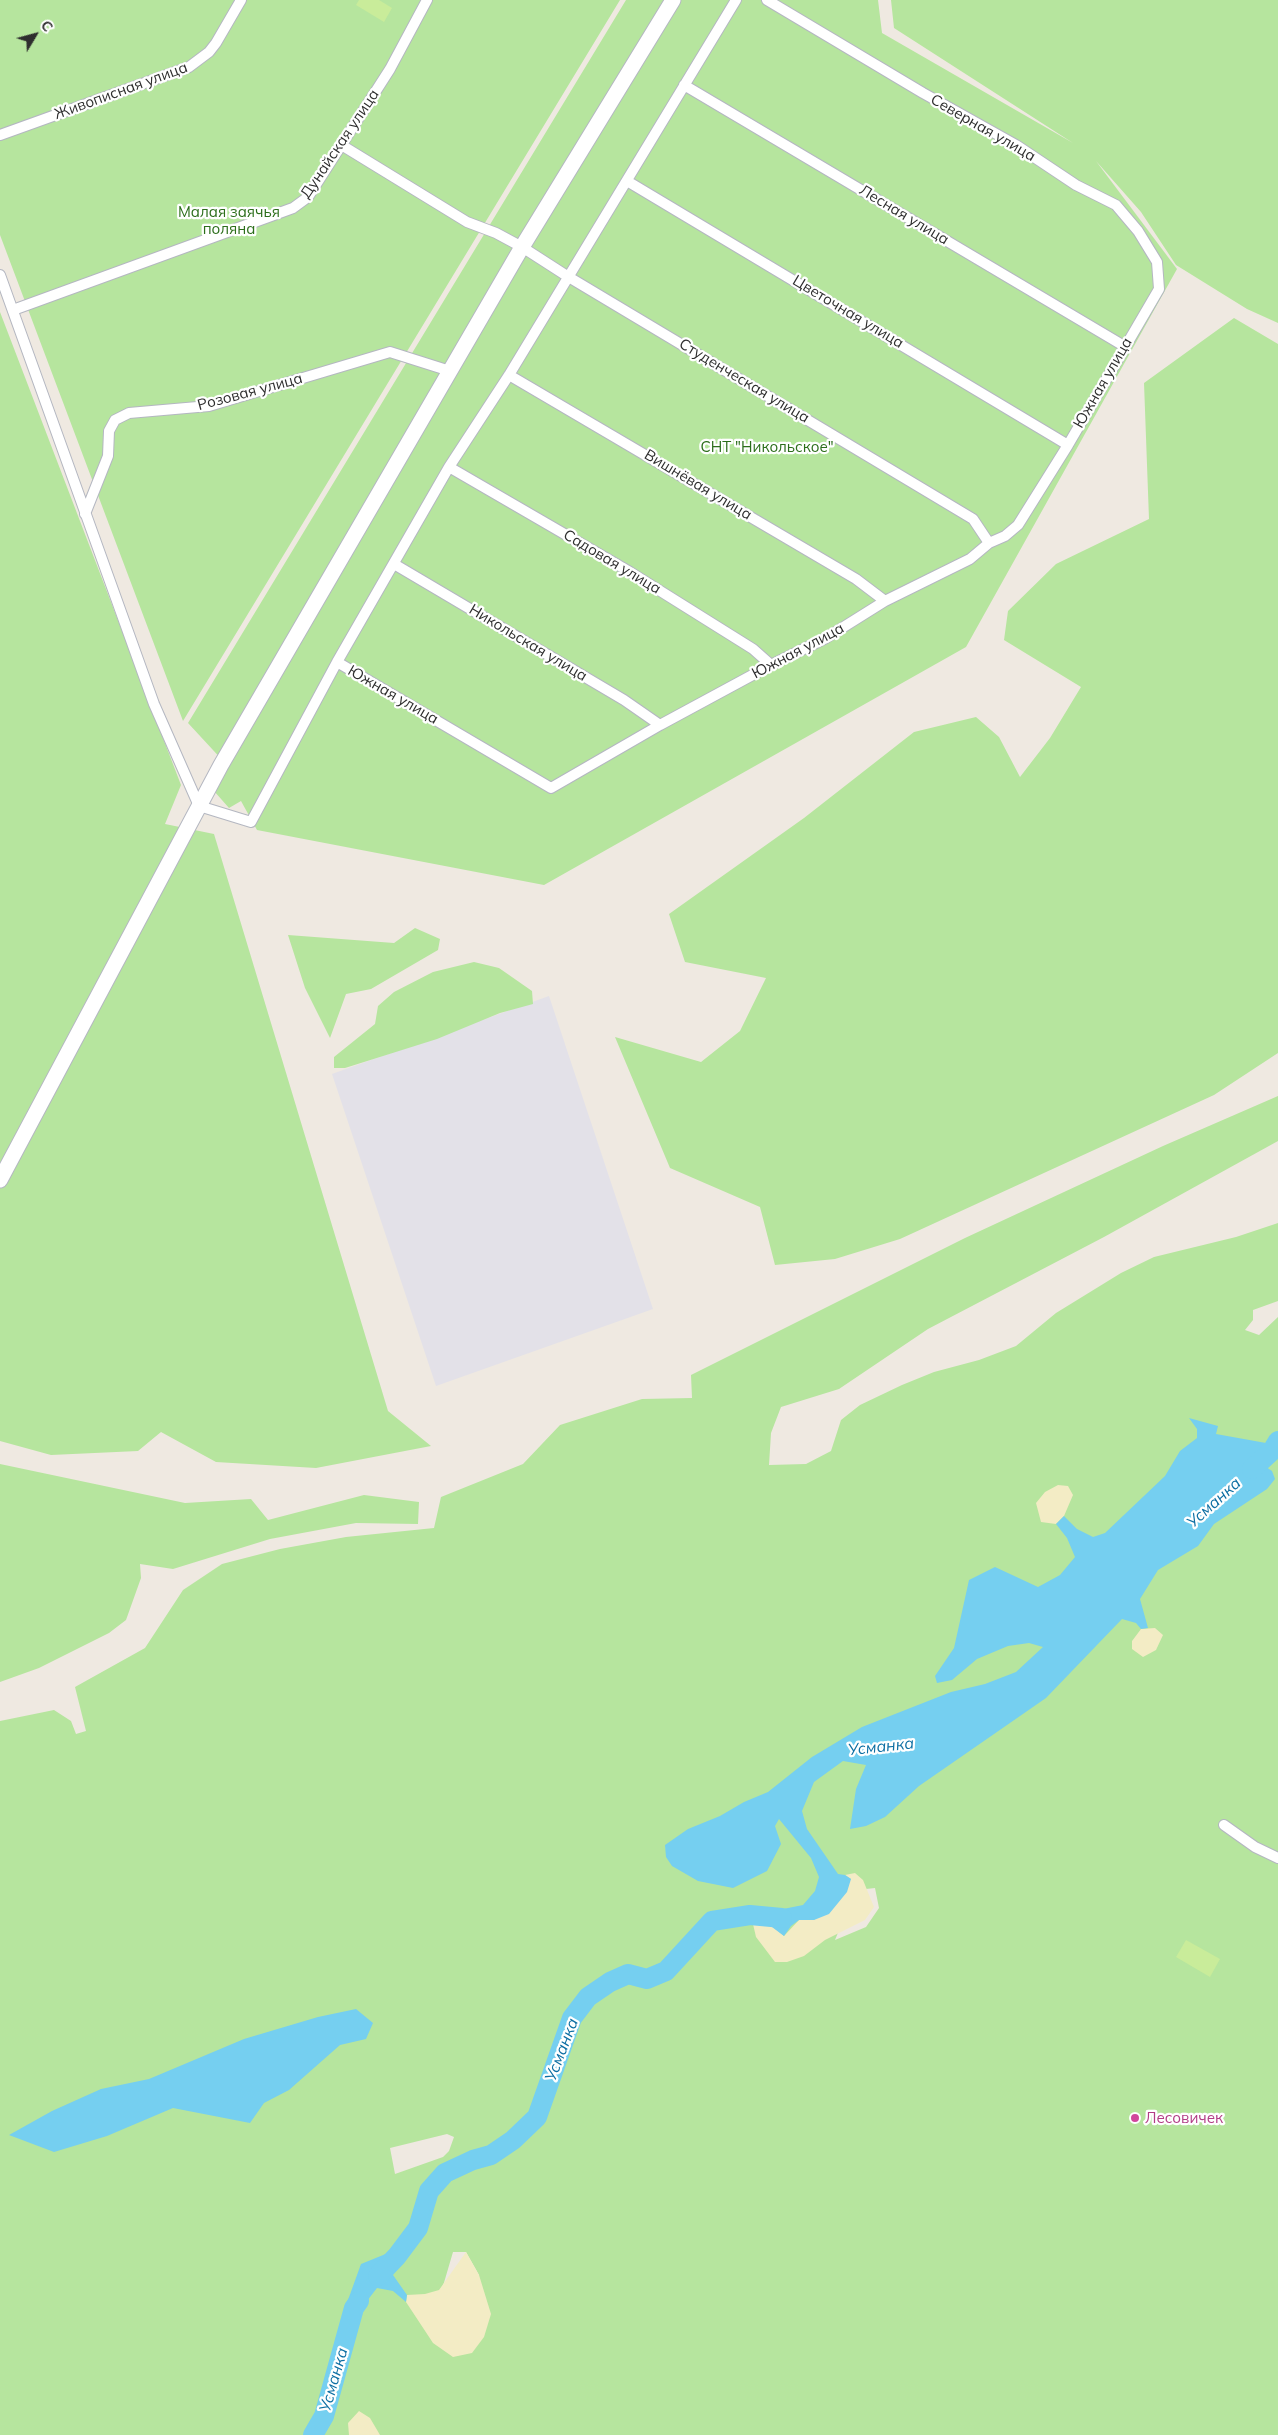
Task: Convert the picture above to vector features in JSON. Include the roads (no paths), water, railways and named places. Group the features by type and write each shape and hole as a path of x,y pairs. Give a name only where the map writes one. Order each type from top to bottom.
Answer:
{"street":[{"name":"Живописная улица","path":"0,135 189,67 209,52 241,0"},
{"name":"Дунайская улица","path":"13,310 293,208 308,197 343,146 390,69 427,0"},
{"path":"0,1180 199,806 522,247 673,0"},
{"path":"0,274 154,704 199,806 252,822 338,662 449,467 509,375 567,276 736,0"},
{"name":"Северная улица","path":"767,0 915,89 1016,145 1076,185 1116,205 1138,231 1157,262 1159,289"},
{"name":"Лесная улица","path":"684,85 1124,346"},
{"name":"Студенческая улица","path":"343,146 467,222 496,233 522,247 567,276 973,519 989,543"},
{"name":"Цветочная улица","path":"626,181 1068,445"},
{"name":"Южная улица","path":"338,662 551,788 660,725 771,665 826,638 885,601 970,559 989,543 1005,536 1018,525 1068,445 1124,346 1159,289"},
{"name":"Розовая улица","path":"85,514 108,456 109,431 115,420 129,413 209,406 390,352 450,372"},
{"name":"Вишнёвая улица","path":"509,375 856,579 885,601"},
{"name":"Садовая улица","path":"449,467 630,572 754,649 771,665"},
{"name":"Никольская улица","path":"394,564 624,700 660,725"},
{"path":"1224,1825 1255,1848 1278,1858"}],"water":[{"path":"1189,1418 1218,1426 1216,1434 1266,1443 1272,1451 1266,1467 1272,1471 1275,1479 1267,1489 1214,1524 1198,1546 1158,1570 1140,1599 1148,1628 1141,1629 1136,1623 1122,1619 1046,1698 919,1786 885,1817 866,1826 850,1829 856,1789 866,1765 843,1761 814,1782 802,1811 807,1829 838,1874 845,1875 851,1879 847,1892 829,1914 814,1920 799,1920 791,1926 784,1936 772,1927 756,1921 755,1910 778,1910 803,1905 815,1891 819,1877 811,1858 779,1819 775,1826 781,1844 767,1871 733,1888 698,1881 672,1866 666,1857 665,1845 688,1829 720,1816 744,1802 768,1792 812,1757 862,1727 951,1692 985,1684 1016,1672 1043,1647 1029,1643 1008,1646 977,1659 952,1680 937,1683 935,1676 954,1648 969,1580 995,1567 1038,1587 1060,1575 1075,1557 1067,1538 1056,1524 1064,1516 1077,1529 1093,1537 1105,1533 1165,1476 1180,1451 1197,1438 1197,1429"},
{"path":"356,2009 373,2023 366,2039 340,2045 289,2090 264,2103 250,2123 173,2108 107,2136 54,2152 9,2135 52,2111 101,2089 149,2079 244,2039 318,2017"},
{"path":"393,2251 398,2261 393,2275 407,2295 406,2302 393,2291 377,2288 360,2310 354,2325 342,2324 344,2311 361,2264"}],"waterway":[{"name":"Усманка","path":"1252,1469 1272,1451 1278,1441"},
{"name":"Усманка","path":"378,2276 397,2256 418,2228 429,2191 445,2173 473,2160 491,2155 513,2140 537,2117 572,2018 588,1997 610,1982 628,1974 647,1979 666,1971 712,1921 750,1915 782,1918"},
{"name":"Усманка","path":"313,2435 324,2416 354,2308 359,2301"}],"place":[{"name":"Лесовичек","path":"1135,2118"}],"park label":[{"name":"Малая заячья поляна","path":"229,220"},
{"name":"СНТ \"Никольское\"","path":"767,447"}]}
